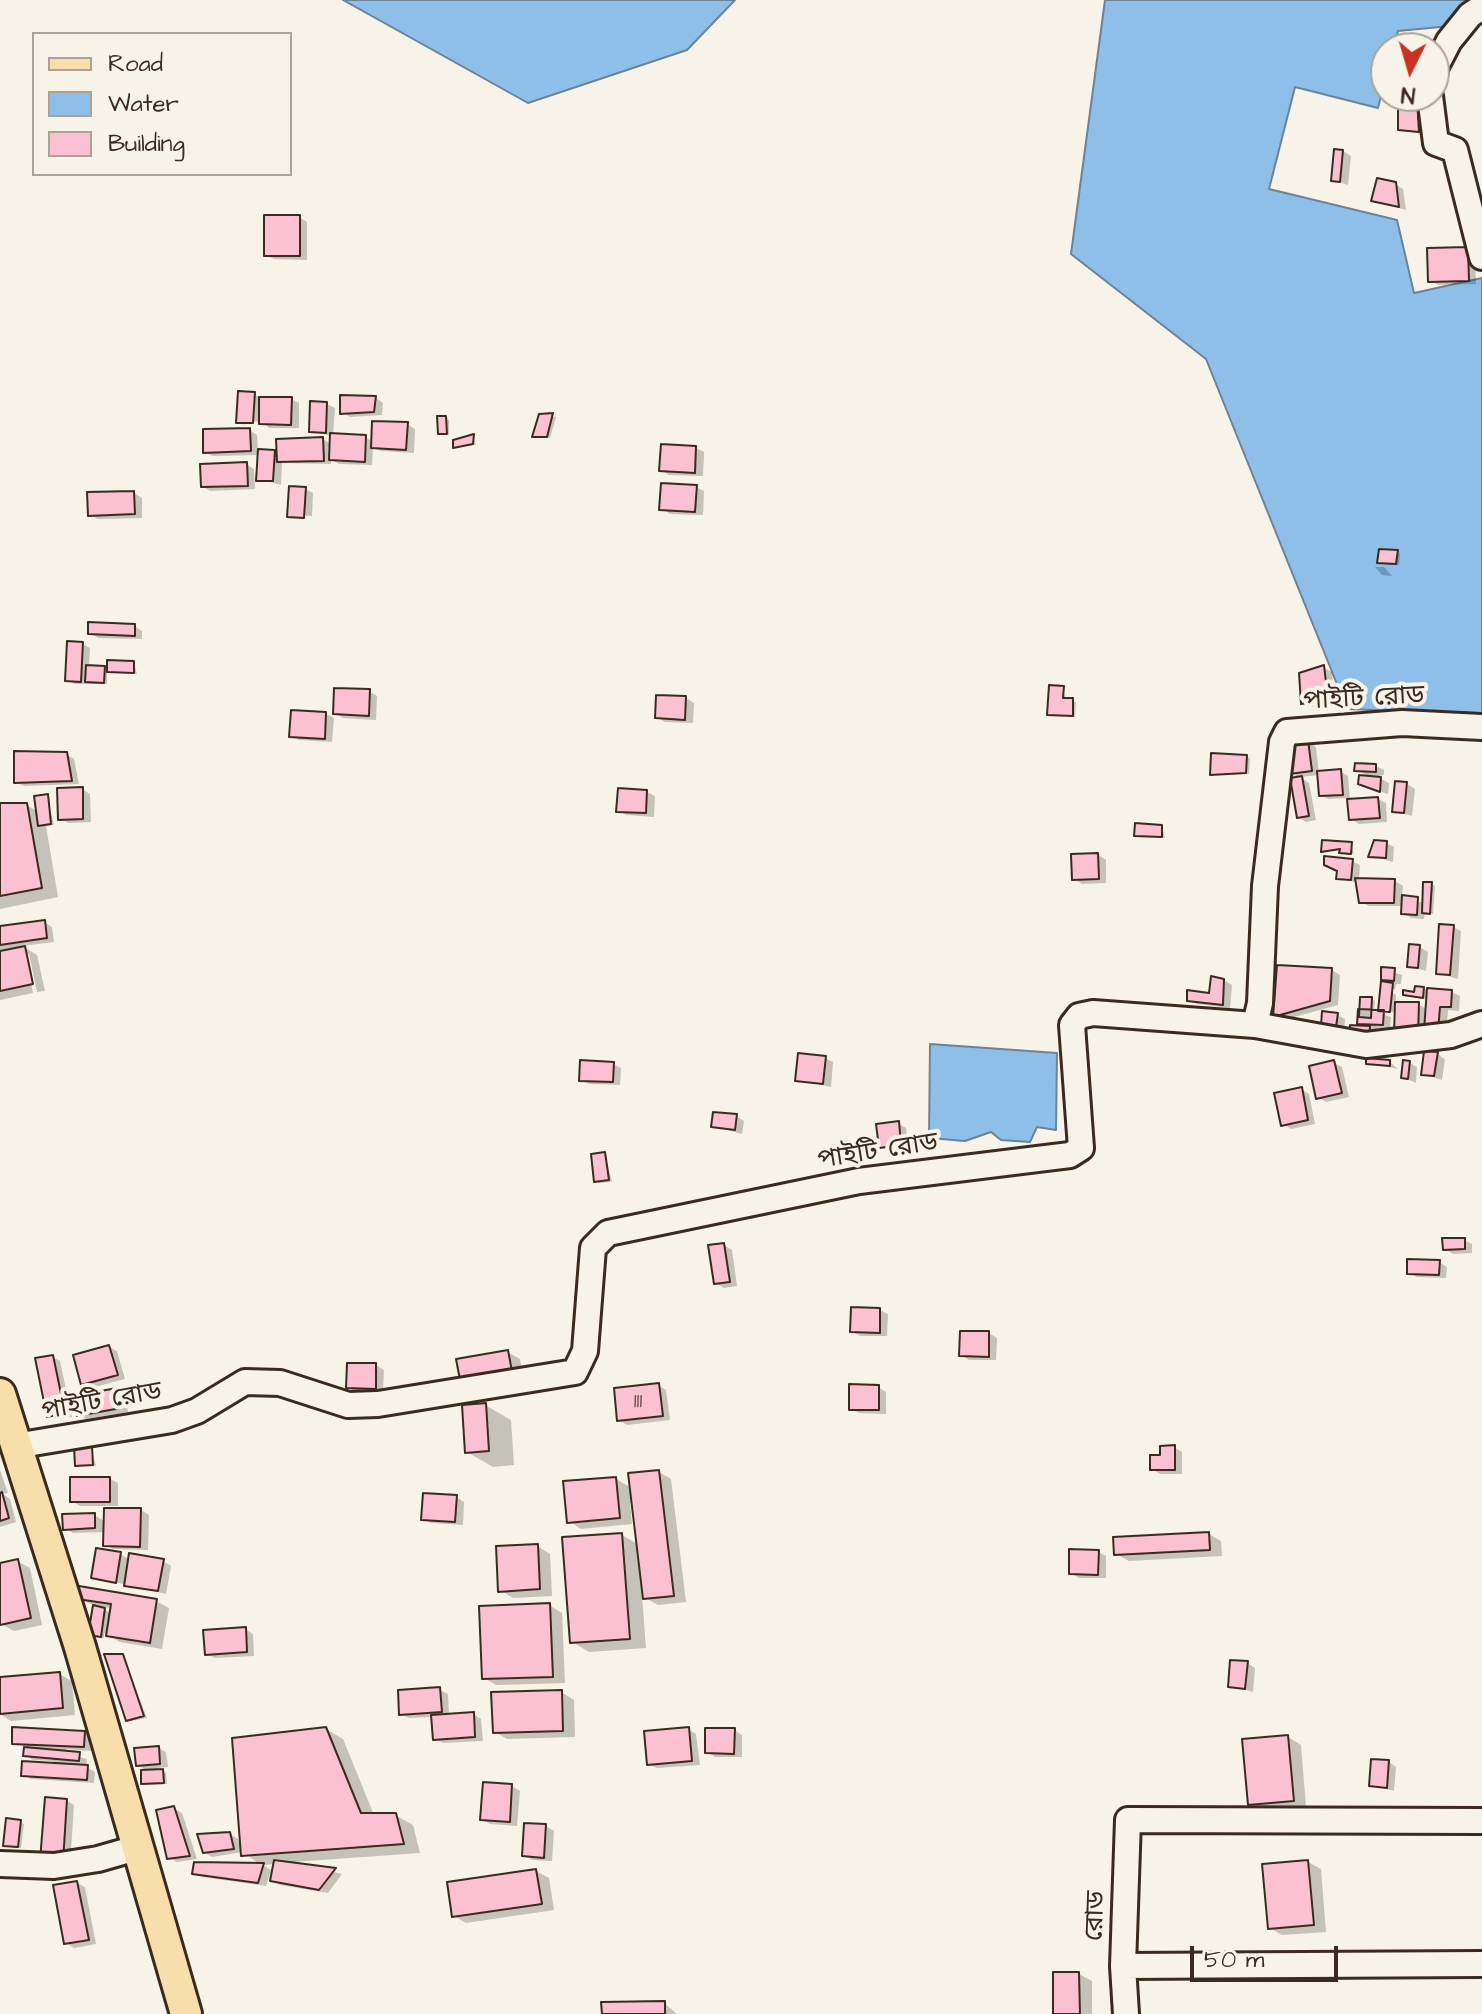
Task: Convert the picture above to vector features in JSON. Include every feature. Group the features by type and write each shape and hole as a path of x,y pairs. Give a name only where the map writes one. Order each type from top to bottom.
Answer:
{"main road":[{"path":"0,1394 9,1439 140,1847 186,2014"}],"street":[{"path":"1450,40 1482,7"},
{"path":"1432,112 1436,143 1455,150 1482,257"},
{"name":"পাইটি রোড","path":"9,1439 172,1420 197,1411 245,1382 280,1383 348,1405 378,1404 575,1372 585,1351 593,1248 608,1233 859,1181 1070,1155 1081,1148 1072,1025 1079,1016 1093,1013 1255,1025 1260,1003 1265,886 1282,742 1287,732 1402,723 1482,727"},
{"path":"1255,1025 1366,1045 1451,1035 1482,1024"},
{"name":"রোড","path":"1126,2014 1123,1966 1128,1820 1482,1821"},
{"path":"0,1864 54,1866 98,1859 140,1847"},
{"path":"1123,1966 1482,1964"}],"water":[{"path":"343,0 735,0 687,50 528,103"},
{"path":"1105,0 1466,0 1461,25 1370,32 1370,106 1295,87 1269,189 1397,220 1414,293 1482,278 1482,714 1347,709 1206,359 1071,254"},
{"path":"930,1044 1057,1053 1056,1130 1037,1127 1030,1142 1001,1140 991,1132 965,1141 929,1138"}],"building":[{"path":"1398,112 1418,112 1419,132 1398,130"},
{"path":"1334,149 1343,150 1340,182 1331,181"},
{"path":"1377,178 1396,182 1399,207 1371,201"},
{"path":"264,215 300,215 300,256 264,256"},
{"path":"1468,247 1469,281 1428,282 1427,248"},
{"path":"238,391 255,392 253,423 236,423"},
{"path":"340,395 376,396 374,412 340,414"},
{"path":"259,397 292,397 291,425 259,424"},
{"path":"310,401 327,402 326,433 309,432"},
{"path":"553,413 547,437 532,437 539,414"},
{"path":"437,416 446,416 447,434 438,434"},
{"path":"372,421 408,422 406,450 371,448"},
{"path":"250,428 251,451 203,453 203,429"},
{"path":"330,433 366,435 365,462 329,460"},
{"path":"474,434 473,444 453,448 453,440"},
{"path":"323,437 324,461 277,462 276,439"},
{"path":"661,444 696,446 695,473 659,471"},
{"path":"258,449 275,450 273,481 256,481"},
{"path":"247,462 248,486 201,487 200,464"},
{"path":"661,483 697,485 695,512 659,510"},
{"path":"289,486 306,487 304,518 287,517"},
{"path":"134,491 135,514 88,516 87,492"},
{"path":"1379,549 1398,550 1396,564 1377,563"},
{"path":"88,622 135,624 135,636 88,634"},
{"path":"67,641 83,642 81,682 65,681"},
{"path":"107,660 134,661 134,673 107,672"},
{"path":"86,665 105,666 104,683 85,682"},
{"path":"1324,665 1328,700 1301,704 1299,673"},
{"path":"1049,685 1064,686 1063,698 1073,698 1073,716 1047,715"},
{"path":"334,688 370,689 369,716 333,714"},
{"path":"656,695 686,696 685,720 655,718"},
{"path":"291,710 326,712 325,739 289,737"},
{"path":"1308,740 1312,771 1289,774 1286,743"},
{"path":"14,751 67,752 72,781 14,783"},
{"path":"1211,753 1247,755 1246,773 1210,775"},
{"path":"1355,763 1376,764 1376,772 1354,771"},
{"path":"1341,769 1343,795 1319,796 1317,771"},
{"path":"1359,775 1381,777 1380,792 1358,784"},
{"path":"1302,776 1309,816 1297,818 1290,778"},
{"path":"1395,781 1407,782 1404,813 1392,812"},
{"path":"83,787 83,819 58,820 57,788"},
{"path":"618,788 647,790 646,813 616,812"},
{"path":"48,794 51,824 38,826 34,796"},
{"path":"1378,797 1380,818 1349,820 1347,799"},
{"path":"0,803 27,803 42,888 0,896"},
{"path":"1135,823 1162,825 1162,837 1134,836"},
{"path":"1322,840 1352,842 1351,854 1339,853 1340,849 1321,852"},
{"path":"1374,840 1387,841 1386,858 1368,857"},
{"path":"1098,853 1099,879 1072,880 1071,854"},
{"path":"1324,856 1353,859 1351,880 1336,879 1337,871 1324,865"},
{"path":"1355,878 1395,879 1394,903 1359,903"},
{"path":"1423,882 1432,882 1430,914 1422,913"},
{"path":"1402,895 1418,897 1417,915 1401,914"},
{"path":"45,920 47,938 0,945 0,926"},
{"path":"1439,924 1454,925 1450,975 1436,974"},
{"path":"1409,944 1420,945 1418,968 1407,967"},
{"path":"25,946 33,984 0,991 0,951"},
{"path":"1277,965 1332,968 1330,1001 1273,1017"},
{"path":"1381,967 1395,968 1394,981 1381,980"},
{"path":"1211,976 1224,979 1223,1005 1187,1001 1187,990 1209,993"},
{"path":"1381,981 1393,983 1390,1012 1378,1011"},
{"path":"1415,986 1424,987 1423,998 1403,995 1403,990 1414,992"},
{"path":"1427,988 1452,990 1451,1007 1440,1007 1438,1032 1424,1031"},
{"path":"1360,997 1372,997 1371,1018 1359,1017"},
{"path":"1395,1002 1419,1002 1418,1036 1394,1035"},
{"path":"1358,1009 1384,1010 1383,1025 1357,1024"},
{"path":"1322,1011 1338,1013 1336,1027 1321,1026"},
{"path":"1350,1025 1370,1026 1369,1039 1360,1038 1360,1031 1354,1030 1354,1038 1349,1037"},
{"path":"1424,1051 1438,1052 1434,1076 1421,1075"},
{"path":"798,1053 826,1056 823,1084 795,1081"},
{"path":"1366,1058 1390,1060 1390,1066 1366,1064"},
{"path":"580,1060 614,1062 613,1082 579,1081"},
{"path":"1334,1060 1342,1093 1316,1099 1309,1066"},
{"path":"1403,1060 1410,1061 1408,1079 1401,1078"},
{"path":"1302,1087 1308,1120 1281,1126 1274,1093"},
{"path":"713,1112 737,1114 735,1130 711,1127"},
{"path":"899,1121 901,1145 879,1148 876,1124"},
{"path":"605,1152 609,1180 594,1182 591,1154"},
{"path":"1442,1238 1465,1238 1465,1249 1443,1250"},
{"path":"724,1243 730,1282 714,1284 708,1245"},
{"path":"1407,1259 1440,1260 1439,1275 1407,1274"},
{"path":"851,1307 880,1308 880,1333 850,1332"},
{"path":"960,1331 989,1331 989,1357 959,1356"},
{"path":"109,1345 118,1375 81,1385 73,1355"},
{"path":"508,1350 513,1377 461,1385 456,1359"},
{"path":"53,1355 65,1413 47,1417 35,1358"},
{"path":"347,1363 376,1363 376,1389 346,1388"},
{"path":"659,1383 663,1416 617,1421 614,1388"},
{"path":"849,1384 879,1385 879,1410 849,1410"},
{"path":"117,1388 121,1408 77,1416 73,1396"},
{"path":"486,1403 489,1451 465,1453 462,1405"},
{"path":"1175,1445 1175,1470 1150,1470 1150,1455 1160,1455 1160,1446"},
{"path":"92,1446 93,1465 75,1466 74,1447"},
{"path":"659,1470 674,1596 643,1599 628,1473"},
{"path":"70,1477 110,1477 110,1502 70,1502"},
{"path":"616,1477 620,1518 567,1523 563,1481"},
{"path":"0,1493 9,1518 0,1521"},
{"path":"423,1493 457,1495 455,1522 421,1520"},
{"path":"104,1508 141,1508 140,1547 103,1546"},
{"path":"95,1513 95,1528 63,1530 62,1514"},
{"path":"1209,1532 1210,1550 1114,1555 1113,1537"},
{"path":"622,1533 630,1639 570,1643 562,1537"},
{"path":"538,1544 540,1589 498,1592 496,1546"},
{"path":"96,1548 121,1552 116,1583 91,1578"},
{"path":"1069,1549 1099,1550 1098,1575 1069,1574"},
{"path":"129,1553 164,1559 158,1591 124,1586"},
{"path":"18,1559 31,1618 0,1625 0,1563"},
{"path":"79,1586 157,1599 150,1643 106,1636 111,1604 77,1599"},
{"path":"550,1603 553,1677 482,1679 479,1606"},
{"path":"93,1605 105,1608 101,1637 88,1635"},
{"path":"246,1627 247,1652 205,1655 203,1630"},
{"path":"104,1654 123,1654 144,1716 126,1721"},
{"path":"1230,1660 1248,1661 1245,1689 1228,1687"},
{"path":"60,1672 63,1708 0,1714 0,1677"},
{"path":"440,1687 442,1712 399,1715 398,1690"},
{"path":"562,1690 563,1731 493,1733 491,1692"},
{"path":"474,1712 475,1737 433,1740 431,1715"},
{"path":"12,1727 85,1731 84,1747 12,1744"},
{"path":"326,1727 361,1813 396,1813 404,1844 241,1856 232,1738"},
{"path":"689,1727 692,1761 647,1765 644,1731"},
{"path":"705,1728 735,1728 734,1754 705,1753"},
{"path":"1288,1735 1294,1801 1248,1805 1242,1739"},
{"path":"159,1746 160,1764 136,1766 134,1748"},
{"path":"24,1747 80,1752 79,1761 23,1756"},
{"path":"1371,1759 1389,1760 1387,1788 1369,1786"},
{"path":"22,1761 88,1765 87,1780 21,1776"},
{"path":"163,1769 164,1783 141,1784 141,1770"},
{"path":"483,1782 512,1784 510,1822 480,1820"},
{"path":"45,1797 67,1799 63,1862 40,1861"},
{"path":"174,1806 190,1856 167,1859 156,1810"},
{"path":"6,1818 21,1820 18,1847 3,1846"},
{"path":"524,1823 546,1824 544,1858 522,1856"},
{"path":"230,1832 234,1849 203,1853 197,1834"},
{"path":"274,1860 336,1868 319,1890 270,1881"},
{"path":"1308,1860 1314,1925 1268,1929 1262,1864"},
{"path":"194,1862 264,1863 258,1883 192,1874"},
{"path":"536,1869 542,1904 452,1917 447,1882"},
{"path":"77,1881 89,1940 64,1944 53,1885"},
{"path":"1053,1972 1079,1972 1080,2014 1053,2014"},
{"path":"665,2001 665,2014 602,2014 601,2002"}]}
